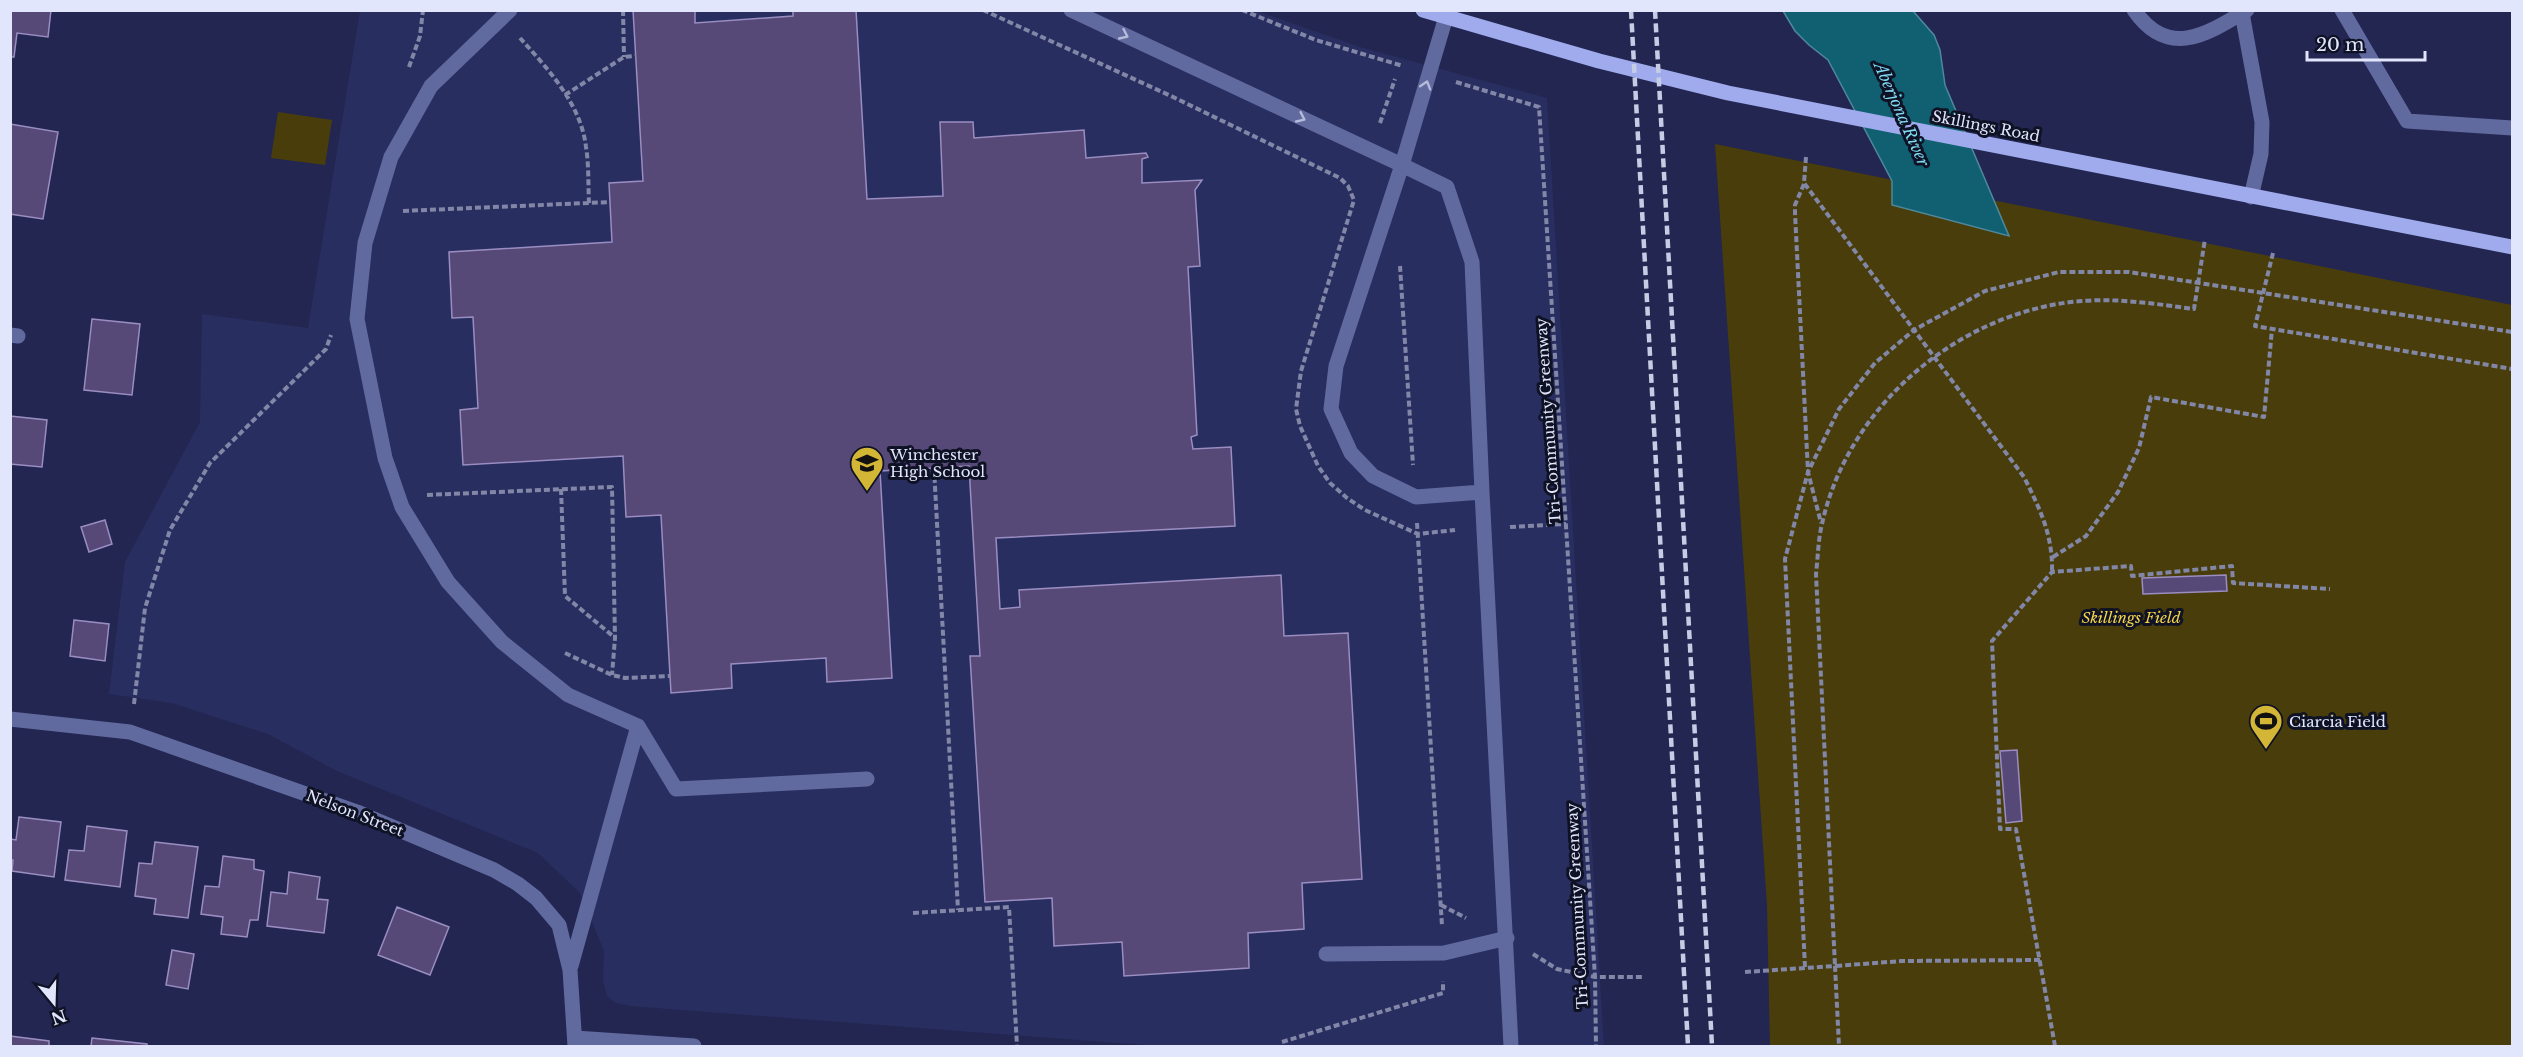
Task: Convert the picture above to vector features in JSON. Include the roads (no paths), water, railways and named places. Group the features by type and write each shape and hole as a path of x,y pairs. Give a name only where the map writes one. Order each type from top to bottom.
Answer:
{"main road":[{"name":"Skillings Road","path":"1423,10 1447,14 1644,73 1847,117 2512,247"}],"street":[{"path":"510,10 431,86 391,157 364,243 357,319 385,458 402,507 448,582 502,642 567,695 638,726 676,789 867,779"},
{"path":"1071,10 1447,188 1472,262 1511,1047"},
{"path":"2134,10 2151,30 2171,39 2202,35 2244,12 2262,122 2261,154 2251,197"},
{"path":"2342,10 2407,121 2512,128"},
{"path":"1447,14 1402,165 1336,366 1331,410 1351,453 1373,476 1416,497 1482,492"},
{"name":"Nelson Street","path":"10,719 130,732 357,812 494,870 518,884 548,911 559,925 570,970 575,1042"},
{"path":"570,970 638,726"},
{"path":"1326,954 1444,952 1507,938"},
{"path":"575,1042 693,1047"}],"water":[{"name":"Aberjona River","path":"1783,11 1913,11 1934,35 1940,50 1945,85 2009,236 1892,205 1892,181 1828,60 1795,31"}],"railway":[{"path":"1631,10 1688,1046"},
{"path":"1655,10 1712,1046"}],"place":[{"name":"Winchester High School","path":"867,492"},
{"name":"Ciarcia Field","path":"2266,750"}],"park label":[{"name":"Skillings Field","path":"2131,617"}]}
